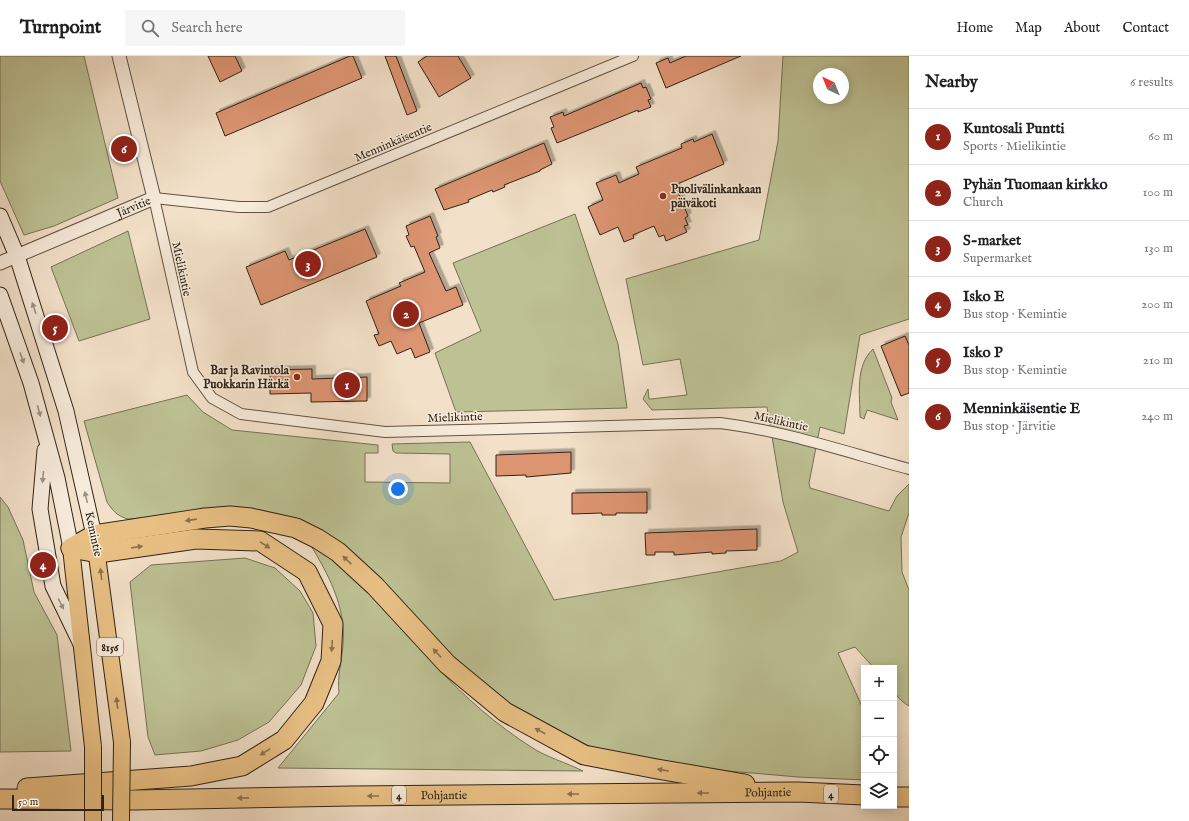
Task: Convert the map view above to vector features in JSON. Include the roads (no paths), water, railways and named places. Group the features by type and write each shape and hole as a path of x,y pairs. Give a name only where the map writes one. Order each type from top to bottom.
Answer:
{"highway":[{"path":"96,544 162,524 230,516 267,520 296,528 318,539 338,552 375,586 447,664 505,712 584,755 657,769 798,792"},
{"path":"0,790 191,776 242,766 284,740 314,703 331,661 333,624 307,572 260,541 196,539 96,544 71,548"},
{"name":"Pohjantie","path":"0,799 134,800 360,796 798,792 861,795"},
{"path":"897,797 909,797"}],"main road":[{"name":"Kemintie","path":"0,216 17,256 66,411 96,544 122,742 121,821"},
{"path":"0,295 31,383 57,478 71,548"},
{"path":"46,439 40,509 53,586 82,647"},
{"name":"8156","path":"71,548 93,747 93,821"}],"street":[{"name":"Järvitie","path":"0,263 154,198 118,56"},
{"name":"Menninkäisentie","path":"154,198 239,207 268,207 633,56"},
{"name":"Mielikintie","path":"154,198 193,372 212,398 241,414 385,432 720,423 765,429 826,445 909,470"}],"place":[{"name":"Menninkäisentie E","path":"124,149"},
{"name":"Puolivälinkankaan päiväkoti","path":"663,196"},
{"name":"S-market","path":"308,264"},
{"name":"Pyhän Tuomaan kirkko","path":"406,314"},
{"name":"Isko P","path":"55,328"},
{"name":"Bar ja Ravintola Puokkarin Härkä","path":"297,377"},
{"name":"Kuntosali Puntti","path":"347,385"},
{"name":"Isko E","path":"43,565"}]}
